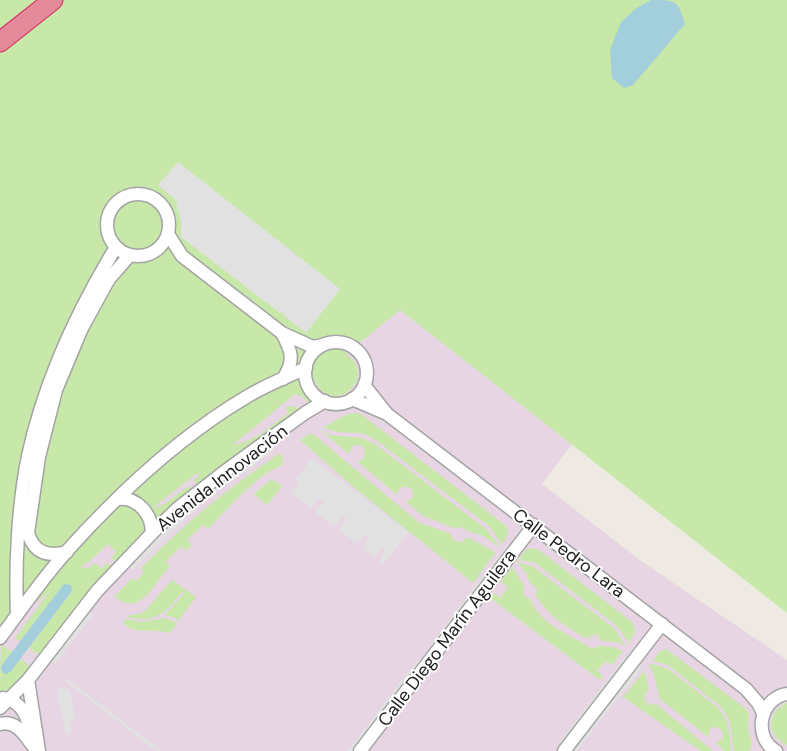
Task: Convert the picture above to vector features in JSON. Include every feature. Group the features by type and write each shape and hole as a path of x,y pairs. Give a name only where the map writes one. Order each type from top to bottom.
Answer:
{"highway":[{"path":"0,42 53,0"}],"street":[{"path":"142,194 157,200 163,207 168,215 168,234 164,242 156,250 145,255 130,255 116,247 110,239 107,229 108,218 115,205 127,196 142,194"},
{"path":"168,234 182,256 282,333 313,347 335,342 353,347 358,351 366,366 367,379 360,393 344,403 334,404 318,398 309,388 306,365 282,333"},
{"path":"17,615 16,590 20,522 28,456 37,422 48,388 74,323 116,247"},
{"path":"156,250 182,256"},
{"path":"67,552 56,555 44,553 31,543 28,533 40,457 56,390 82,328 112,273 130,255"},
{"path":"282,333 289,346 292,358 290,367 283,379"},
{"path":"0,638 67,552 117,499 196,431 248,396 283,379 306,365 314,352 323,345"},
{"name":"Calle Pedro Lara","path":"364,385 388,414 751,693 763,713"},
{"name":"Calle Pedro Lara","path":"352,399 388,414"},
{"name":"Avenida Innovación","path":"3,702 28,680 97,591 178,508 228,469 306,413 325,402"},
{"path":"117,499 129,499 141,507 152,524 152,533"},
{"name":"Calle Diego Marín Aguilera","path":"360,751 534,526"},
{"path":"564,751 662,624"},
{"path":"28,680 36,749"},
{"name":"Calle Pedro Lara","path":"751,693 774,699"},
{"path":"770,749 762,729 763,713 774,699 787,694"},
{"path":"3,702 26,713 36,749"},
{"path":"0,724 5,722 21,729 36,749"}],"shaded area":[{"path":"787,0 787,158 542,484 641,561 787,660 787,751 0,751 0,199"},
{"path":"178,162 340,289 306,333 284,316 282,312 280,313 181,237 181,221 176,205 178,202 158,185"},
{"path":"271,445 274,451 212,496 208,491"},
{"path":"312,458 409,532 384,564 379,561 386,550 383,547 375,557 362,548 370,537 366,534 358,544 339,530 347,519 343,516 334,527 315,512 324,502 319,498 311,508 291,493 299,483 295,480"},
{"path":"193,503 198,508 164,538 133,570 128,565 159,533"},
{"path":"499,555 502,558 434,647 431,644"},
{"path":"88,610 94,614 55,664 50,660"},
{"path":"627,654 630,656 562,745 559,743"},
{"path":"418,659 422,662 354,751 348,751"},
{"path":"639,663 643,666 577,751 571,751"},
{"path":"68,679 162,751 156,751 65,681"},
{"path":"65,687 66,690 69,689 76,720 69,722 72,734 66,735 57,692 60,691 59,688"}],"green space":[{"path":"0,0 787,0 787,613 400,310 346,354 355,364 358,374 355,383 349,391 340,395 331,395 321,390 314,379 302,389 312,402 310,404 303,397 295,394 233,445 248,441 289,413 285,408 288,406 299,409 197,485 193,480 199,476 197,473 150,510 164,504 188,486 191,490 148,527 115,562 111,558 116,552 108,544 89,562 80,567 88,568 95,563 102,569 107,563 111,566 88,592 39,655 29,648 72,591 64,584 20,641 15,638 50,591 0,631"},
{"path":"348,414 361,414 506,526 507,535 502,544 489,526 374,439 363,434 338,432 324,427"},
{"path":"319,429 329,435 362,438 375,444 486,529 500,547 483,536 462,527 454,528 422,515 406,502 413,497 412,490 403,487 398,491 397,495 357,461 362,460 365,454 361,445 352,446 349,454"},
{"path":"312,433 418,522 451,534 452,538 457,542 463,542 467,537 495,553 473,583 350,484 300,440"},
{"path":"280,453 283,459 282,465 251,485 208,529 203,525 187,540 192,545 186,551 181,546 166,561 170,566 146,596 132,604 124,602 115,596 132,578 136,581 144,572 141,568 190,521 243,479"},
{"path":"270,480 282,486 267,505 254,494"},
{"path":"531,548 539,550 633,623 635,632 629,643 617,626 534,562 524,561 519,558 526,550"},
{"path":"518,560 523,564 532,566 615,629 624,644 627,645 602,641 596,634 588,639 559,621 536,596 537,588 530,583"},
{"path":"512,567 524,585 523,594 530,599 535,609 549,623 592,649 600,646 613,647 623,651 612,665 606,661 597,671 603,676 600,680 489,597 493,593 500,598 508,587 501,582"},
{"path":"172,580 196,597 178,621 165,615 184,594 182,592 160,615 146,619 128,617 145,611"},
{"path":"166,618 177,623 170,633 139,631 123,623 126,619 141,622"},
{"path":"1,644 12,652 2,665 11,671 21,659 30,667 11,690 0,693"},
{"path":"665,649 748,711 748,728 752,743 749,751 734,751 730,723 720,706 668,665 653,661 659,652"},
{"path":"651,663 667,668 718,708 727,724 731,751 724,751 716,743 723,736 719,729 716,727 712,728 709,731 708,737 660,699 653,672 649,665"},
{"path":"644,671 649,690 644,698 646,702 650,705 656,704 713,751 701,751 623,697"},
{"path":"787,703 787,745 775,736 771,724 775,712"}],"water":[{"path":"651,0 666,0 675,3 680,10 685,24 633,85 624,88 612,78 610,50 621,22 638,7"},
{"path":"64,584 71,585 72,591 11,671 7,674 3,673 2,665"}]}
